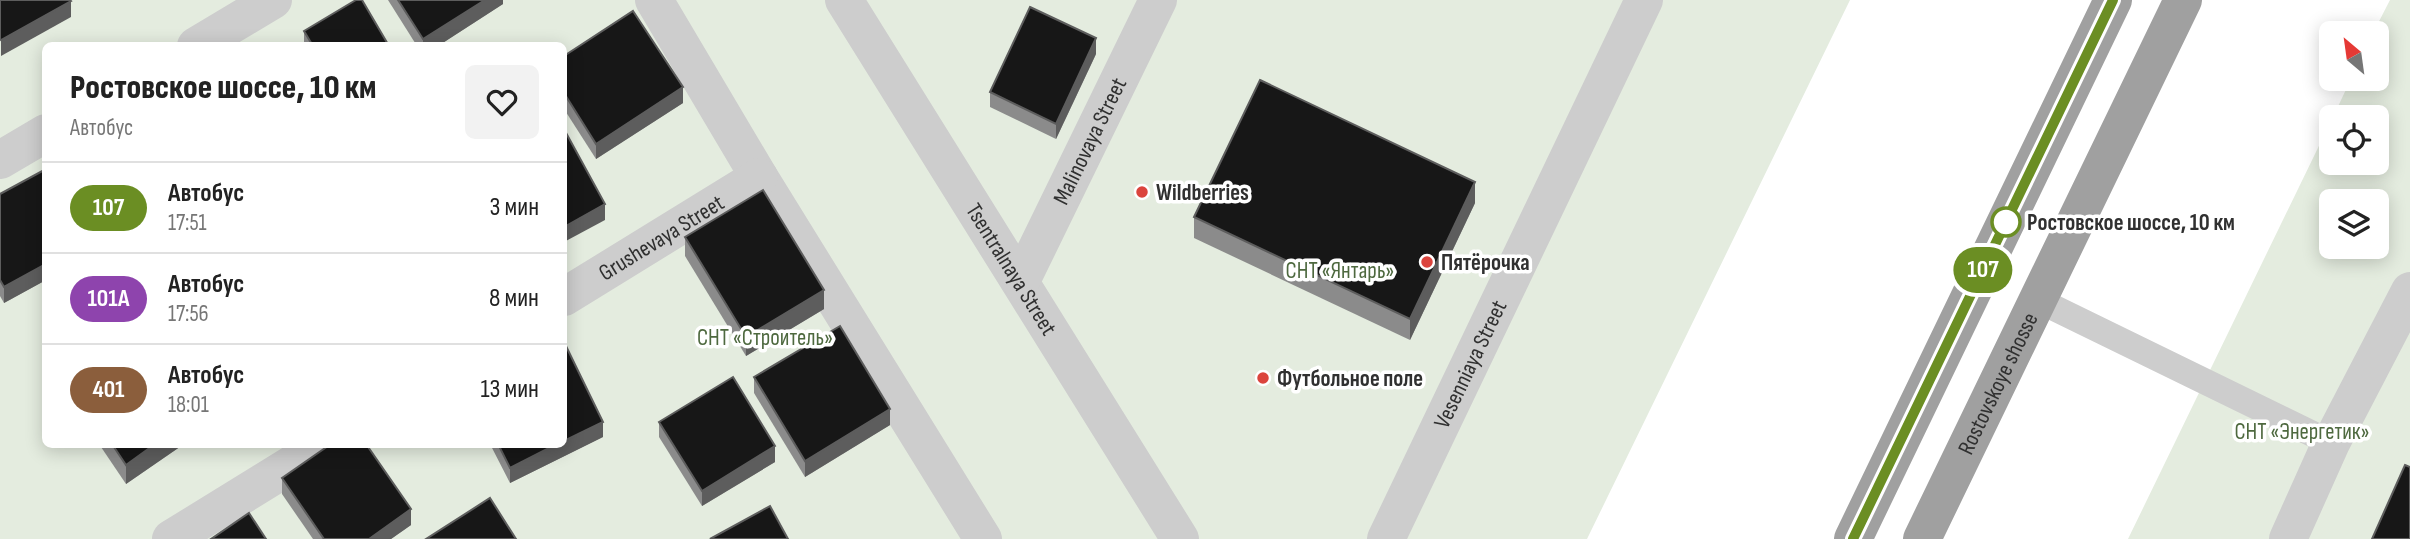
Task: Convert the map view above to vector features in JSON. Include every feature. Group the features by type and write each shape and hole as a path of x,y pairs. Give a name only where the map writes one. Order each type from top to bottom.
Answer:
{"highway":[{"path":"1853,539 2113,0"},
{"name":"Rostovskoye shosse","path":"1922,539 2183,0"}],"street":[{"path":"202,42 273,0"},
{"path":"654,0 983,539"},
{"name":"Tsentralnaya Street","path":"844,0 1180,539"},
{"name":"Malinovaya Street","path":"1021,281 1158,0"},
{"name":"Vesenniaya Street","path":"1386,539 1644,0"},
{"path":"0,160 42,135"},
{"name":"Grushevaya Street","path":"567,296 760,177"},
{"path":"2288,539 2331,443 2410,291"},
{"path":"171,539 319,448"}],"lane":[{"path":"2038,300 2331,443"}],"green space":[{"path":"0,0 1850,0 1587,539 0,539"},
{"name":"СНТ «Энергетик»","path":"2390,0 2410,0 2410,539 2128,539 2319,146 2319,175 2389,175 2389,105 2339,105 2345,91 2389,91 2389,21 2379,21"}],"building":[{"path":"0,0 70,0 71,1 1,40"},
{"path":"356,0 362,0 387,42 311,42 304,31"},
{"path":"398,0 485,0 423,39"},
{"path":"1030,7 1096,38 1056,124 990,92"},
{"path":"633,11 683,87 596,144 567,98 567,54"},
{"path":"1260,80 1475,182 1410,319 1194,217"},
{"path":"567,135 605,204 567,225"},
{"path":"42,171 42,266 4,287 0,280 0,194"},
{"path":"763,190 824,290 746,337 685,237"},
{"path":"840,326 890,409 805,461 754,377"},
{"path":"567,348 603,422 567,440"},
{"path":"733,377 775,446 702,491 659,422"},
{"path":"115,448 149,448 126,465"},
{"path":"325,448 369,448 411,509 369,539 324,539 282,478"},
{"path":"500,448 549,448 510,468"},
{"path":"2405,465 2410,467 2410,539 2372,539"},
{"path":"490,498 516,539 426,539"},
{"path":"770,506 788,539 710,539"},
{"path":"249,513 266,539 211,539"}],"bus line":[{"name":"107","path":"1853,539 2113,0"}],"place":[{"name":"Wildberries","path":"1142,192"},
{"name":"Ростовское шоссе, 10 км","path":"2006,222"},
{"name":"Пятёрочка","path":"1427,262"},
{"name":"Футбольное поле","path":"1263,378"}],"park label":[{"name":"СНТ «Янтарь»","path":"1340,270"},
{"name":"СНТ «Строитель»","path":"765,337"}]}
